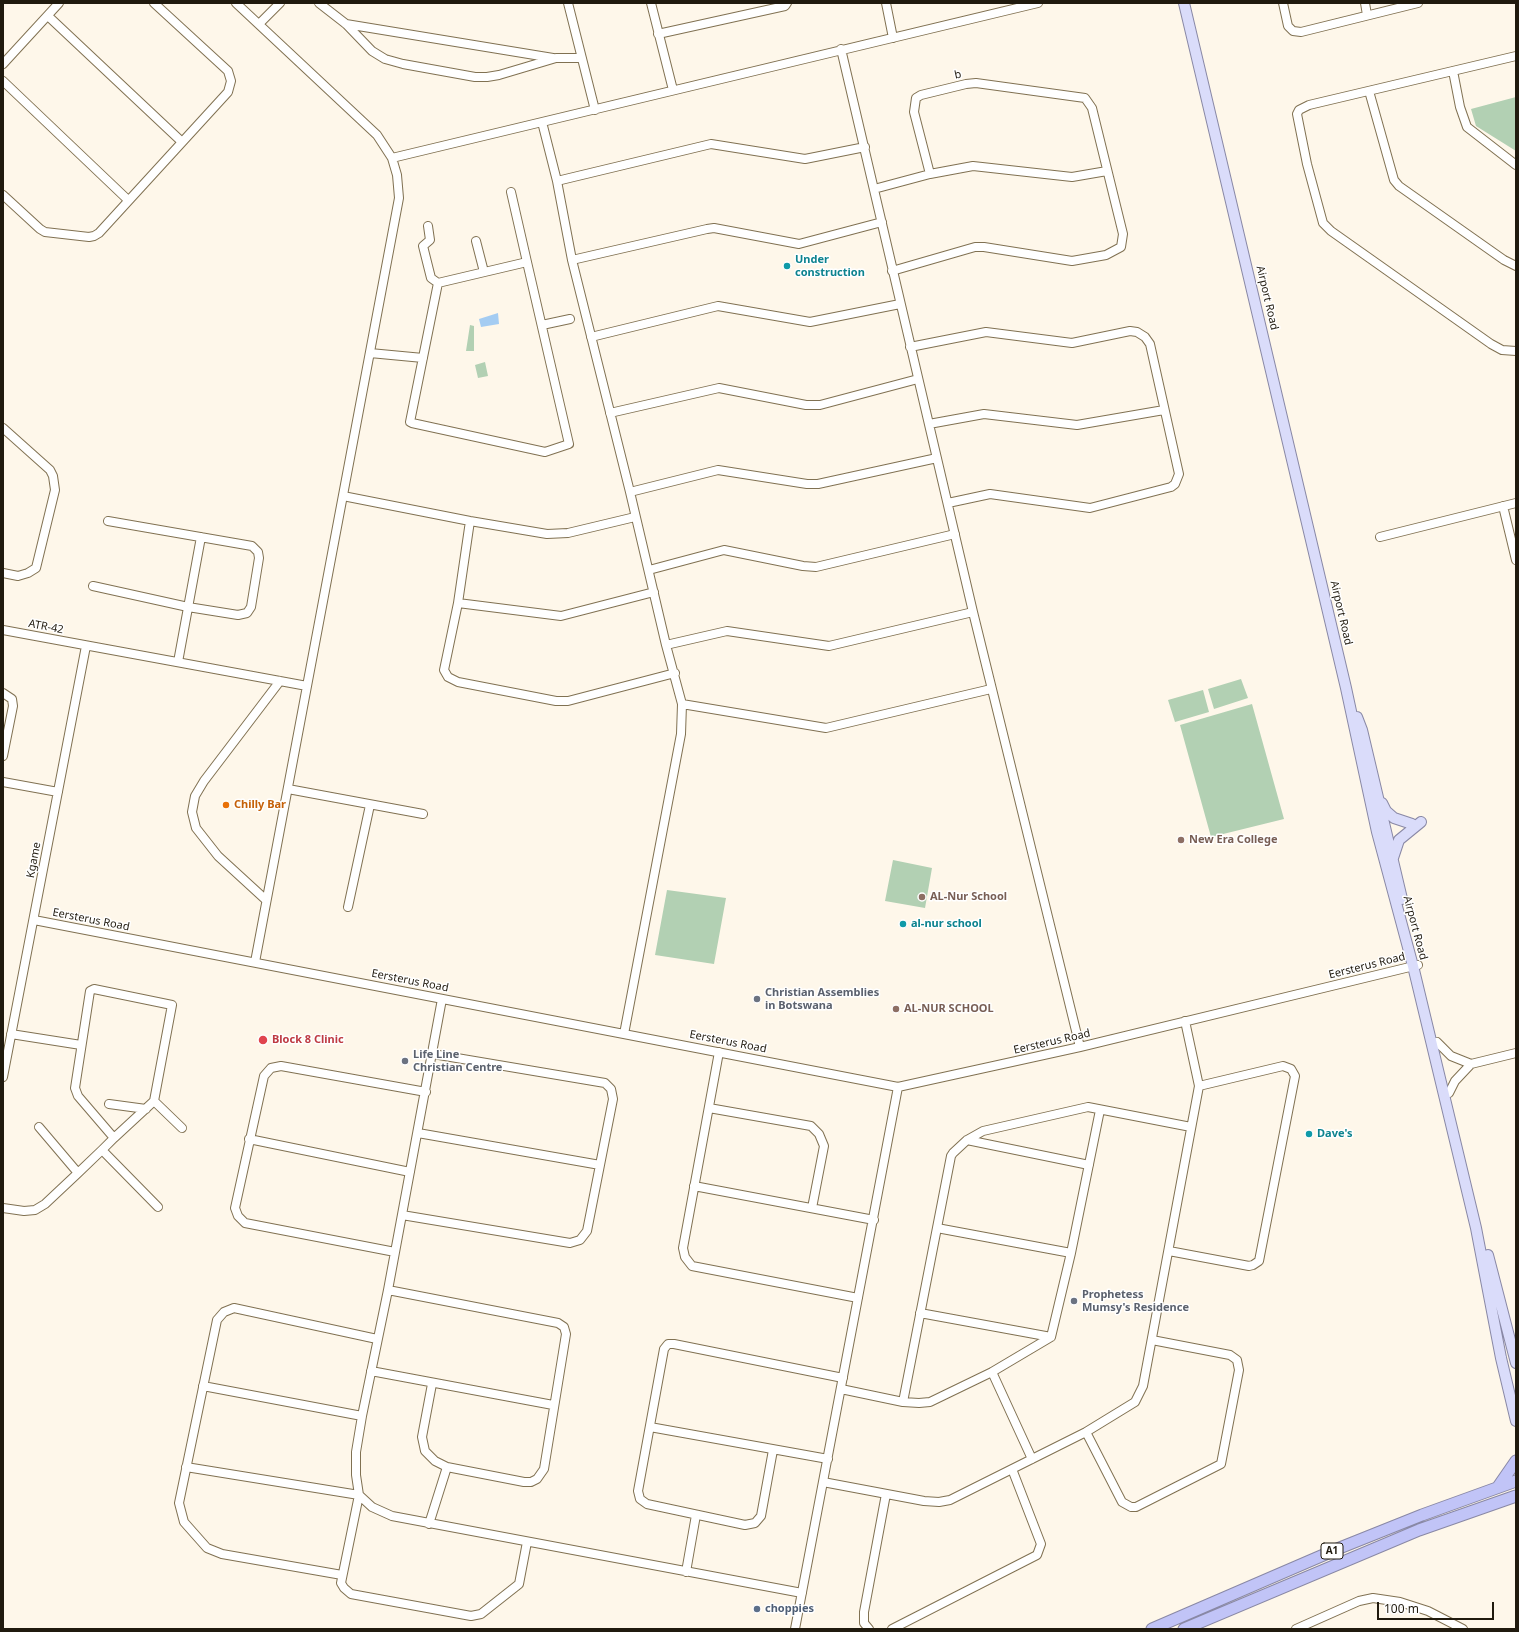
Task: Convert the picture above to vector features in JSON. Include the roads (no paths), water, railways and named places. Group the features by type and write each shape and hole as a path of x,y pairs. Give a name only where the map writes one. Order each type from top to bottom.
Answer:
{"highway":[{"path":"1498,1488 1516,1461"},
{"name":"A1","path":"1152,1629 1342,1547 1516,1481"},
{"name":"A1","path":"1184,1629 1419,1530 1516,1496"}],"main road":[{"name":"Airport Road","path":"1184,3 1346,688 1377,832 1416,966 1478,1228"},
{"path":"1346,688 1362,730 1416,966 1450,1094 1478,1228 1501,1358 1516,1421"},
{"path":"1376,792 1389,814 1398,820 1416,823 1399,840 1393,861"},
{"path":"1478,1228 1516,1363"}],"street":[{"path":"3,64 59,3"},
{"path":"3,195 40,229 51,233 90,237 99,234 128,200 228,92 231,81 228,71 154,3"},
{"path":"236,3 377,135 392,158 397,175 399,198 398,210 255,962"},
{"path":"259,24 280,3"},
{"path":"319,3 346,24 372,51 385,59 403,64 475,77 500,75 556,58"},
{"path":"568,3 580,58 594,110"},
{"path":"651,3 673,90"},
{"path":"658,34 785,6 787,3"},
{"path":"886,3 893,38"},
{"path":"392,158 1038,3"},
{"path":"1283,3 1288,26 1293,31 1300,32 1418,3"},
{"path":"1365,3 1367,15"},
{"path":"48,16 182,142"},
{"path":"346,24 556,58 580,58"},
{"path":"841,50 991,689 1080,1047"},
{"path":"1516,56 1309,105 1299,110 1297,114 1307,164 1323,223 1331,232 1491,344 1502,350 1516,351"},
{"path":"1453,71 1460,107 1467,127 1516,165"},
{"path":"3,81 128,200"},
{"name":"b","path":"930,174 914,112 916,98 921,95 976,83 1085,98 1092,108 1107,171"},
{"path":"1369,91 1394,180 1399,186 1504,260 1516,266"},
{"path":"542,122 557,181 572,260 630,492 666,645 675,673 682,704 681,734 624,1034"},
{"path":"557,181 711,144 805,159 865,147"},
{"path":"874,189 930,174 973,166 1072,177 1107,171 1122,234 1121,247 1115,251 1101,256 1072,261 984,247 969,249 892,271"},
{"path":"438,283 410,422 412,424 548,452 568,444 569,441 511,192"},
{"path":"572,260 707,228 798,244 882,222"},
{"path":"428,226 430,240 423,246 431,278 438,283 527,262"},
{"path":"476,241 484,272"},
{"path":"592,337 718,306 810,322 900,304"},
{"path":"542,325 570,319"},
{"path":"910,347 986,332 1072,343 1130,331 1137,332 1145,337 1150,344 1179,474 1178,480 1171,487 1090,508 990,494 948,503"},
{"path":"370,354 423,358"},
{"path":"610,413 719,388 806,404 820,405 918,379"},
{"path":"929,424 984,414 1077,425 1164,410"},
{"path":"3,428 50,470 55,490 36,568 28,573 18,576 3,573"},
{"path":"630,492 718,470 812,484 938,458"},
{"path":"343,496 470,521 547,534 568,534 635,517"},
{"path":"1380,537 1516,503"},
{"path":"1503,506 1516,560"},
{"path":"93,586 188,607 238,615 247,613 251,607 259,558 258,552 252,546 108,521"},
{"path":"470,521 458,603 444,670 448,677 458,682 546,700 568,701 675,673"},
{"path":"649,570 724,550 803,566 816,567 955,534"},
{"path":"178,662 201,537"},
{"path":"458,603 561,616 654,592"},
{"path":"666,645 727,631 829,646 973,612"},
{"name":"ATR-42","path":"3,630 307,686"},
{"name":"Kgame","path":"3,1077 86,646"},
{"path":"266,900 218,856 196,828 192,812 195,796 204,781 280,681"},
{"path":"682,704 826,728 991,689"},
{"path":"3,694 12,699 13,706 3,756"},
{"path":"3,782 58,792"},
{"path":"288,789 423,814"},
{"path":"348,907 370,804"},
{"name":"Eersterus Road","path":"34,920 898,1087 1080,1047 1416,966"},
{"path":"3,1208 24,1211 35,1210 45,1204 154,1101 172,1005 92,990 80,1045 75,1088 78,1096 114,1138"},
{"path":"442,999 426,1092 362,1416 356,1452 356,1475 359,1495 341,1583 351,1594 471,1616 481,1614 519,1584 527,1542"},
{"path":"823,1482 924,1501 950,1500 1086,1432 1134,1402 1143,1386 1199,1086 1185,1021"},
{"path":"11,1034 80,1045"},
{"path":"1437,1042 1451,1056 1471,1064"},
{"path":"719,1052 683,1248 685,1257 692,1266 858,1298"},
{"path":"1450,1094 1455,1081 1471,1064 1516,1053"},
{"path":"402,1214 570,1243 580,1240 587,1231 613,1099 611,1089 606,1083 433,1054"},
{"path":"395,1252 245,1223 238,1216 235,1208 264,1076 271,1068 281,1066 426,1092"},
{"path":"1169,1251 1250,1266 1259,1261 1295,1076 1291,1069 1284,1066 1199,1086"},
{"path":"795,1629 874,1220 898,1087"},
{"path":"154,1101 182,1128"},
{"path":"109,1104 146,1109"},
{"path":"903,1402 950,1156 967,1140 983,1131 1088,1107 1191,1127"},
{"path":"709,1108 811,1126 819,1134 824,1146 812,1208"},
{"path":"841,1388 903,1402 930,1402 992,1372 1051,1337 1071,1253 1100,1110"},
{"path":"39,1127 78,1173"},
{"path":"418,1133 600,1165"},
{"path":"249,1139 410,1172"},
{"path":"967,1140 1089,1165"},
{"path":"102,1150 158,1207"},
{"path":"694,1186 874,1220"},
{"path":"937,1228 1071,1253"},
{"path":"388,1290 558,1323 564,1327 566,1334 553,1405 544,1469 537,1479 524,1482 446,1468 435,1461 425,1451 422,1437 432,1384"},
{"path":"342,1575 222,1554 207,1548 184,1522 179,1503 217,1320 224,1312 234,1308 377,1339"},
{"path":"920,1313 1051,1337"},
{"path":"1086,1432 1122,1502 1131,1507 1136,1507 1221,1464 1239,1370 1237,1360 1230,1354 1152,1340"},
{"path":"773,1450 761,1516 755,1523 745,1525 696,1515 647,1504 640,1499 638,1491 664,1348 668,1344 674,1344 843,1378"},
{"path":"371,1371 432,1384 553,1405"},
{"path":"992,1372 1032,1459"},
{"path":"203,1386 362,1416"},
{"path":"650,1427 828,1459"},
{"path":"186,1467 359,1495 372,1507 392,1516 802,1593"},
{"path":"429,1524 446,1468"},
{"path":"892,1629 1037,1555 1041,1544 1012,1469"},
{"path":"869,1629 864,1623 864,1612 886,1494"},
{"path":"686,1572 696,1515"},
{"path":"1296,1629 1359,1601 1373,1598 1387,1599 1428,1611 1463,1629"}],"water":[{"path":"498,313 499,324 481,327 479,319"}],"place":[{"name":"Under construction","path":"787,266"},
{"name":"Chilly Bar","path":"226,805"},
{"name":"New Era College","path":"1181,840"},
{"name":"AL-Nur School","path":"922,897"},
{"name":"al-nur school","path":"903,924"},
{"name":"Christian Assemblies in Botswana","path":"757,999"},
{"name":"AL-NUR SCHOOL","path":"896,1009"},
{"name":"Block 8 Clinic","path":"263,1040"},
{"name":"Life Line Christian Centre","path":"405,1061"},
{"name":"Dave's","path":"1309,1134"},
{"name":"Prophetess Mumsy's Residence","path":"1074,1301"},
{"name":"choppies","path":"757,1609"}]}
